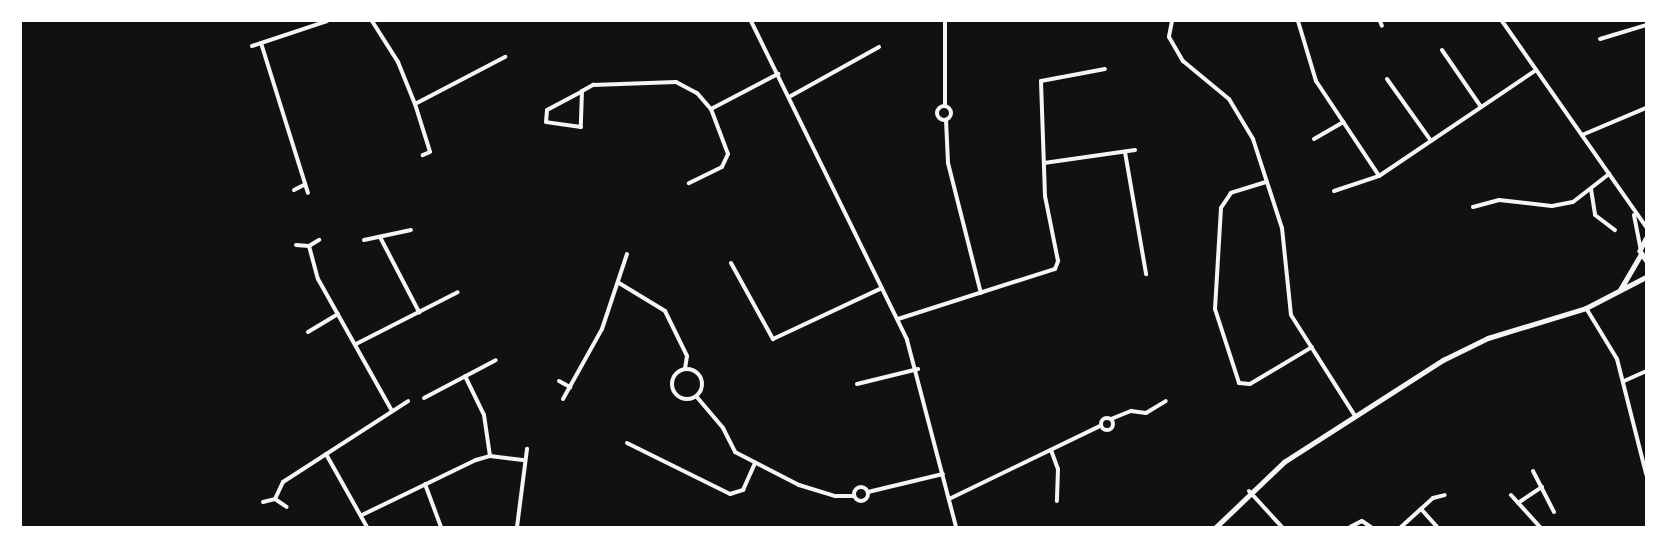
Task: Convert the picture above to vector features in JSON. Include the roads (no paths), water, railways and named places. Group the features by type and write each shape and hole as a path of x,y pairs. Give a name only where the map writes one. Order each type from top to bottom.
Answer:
{"street":[{"path":"252,46 327,21"},
{"path":"372,21 398,62 415,104 430,152 423,155"},
{"path":"751,21 898,319 918,369 956,527"},
{"path":"945,21 945,106 937,115 946,120"},
{"path":"1172,21 1169,36 1183,61 1229,100 1253,139 1282,228 1291,315 1356,416"},
{"path":"1298,21 1316,81 1379,176"},
{"path":"1380,21 1382,26"},
{"path":"1502,21 1609,174 1634,215 1646,227"},
{"path":"1600,39 1646,25"},
{"path":"261,43 308,193"},
{"path":"789,97 879,47"},
{"path":"1442,50 1481,107"},
{"path":"415,104 505,58"},
{"path":"898,319 1055,269 1058,262 1044,163 1041,81 1105,69"},
{"path":"1334,191 1379,176 1536,70"},
{"path":"711,109 778,74"},
{"path":"1386,79 1431,141"},
{"path":"582,91 581,127 546,122 547,110 593,84 676,82 697,93 711,109 728,154 722,167 689,183"},
{"path":"945,106 951,112 946,120 948,163 981,293"},
{"path":"1582,135 1646,108"},
{"path":"1314,139 1343,122"},
{"path":"1044,163 1135,150"},
{"path":"1125,152 1146,274"},
{"path":"1473,207 1499,200 1552,206 1573,202 1609,174"},
{"path":"1266,182 1231,194 1221,208 1215,310 1239,383 1250,384 1312,347"},
{"path":"294,190 304,185"},
{"path":"1591,189 1595,215 1615,230"},
{"path":"1634,215 1641,254 1646,260"},
{"path":"364,240 411,230"},
{"path":"380,237 419,312"},
{"path":"1640,248 1646,239"},
{"path":"296,245 310,246 319,240"},
{"path":"310,246 315,272 392,411"},
{"path":"563,399 602,329 627,254"},
{"path":"1620,291 1641,254"},
{"path":"731,263 773,339 882,288"},
{"path":"1216,527 1249,492 1284,462 1443,360 1488,338 1586,308 1646,277"},
{"path":"618,283 665,311 687,356 685,368"},
{"path":"356,344 458,292"},
{"path":"1586,308 1617,359 1646,474"},
{"path":"308,332 338,314"},
{"path":"424,398 496,360"},
{"path":"685,368 701,378 696,396"},
{"path":"685,368 676,373 672,387 681,398 696,396"},
{"path":"857,384 918,369"},
{"path":"1624,381 1646,371"},
{"path":"465,376 484,415 490,456"},
{"path":"559,381 570,387"},
{"path":"696,396 723,428 728,446 755,463 799,486 835,496 854,496 863,502 868,492"},
{"path":"276,499 283,482 408,401"},
{"path":"1100,426 1103,418 1111,419 1131,411 1146,413 1166,401"},
{"path":"949,499 1100,426 1111,429 1111,419"},
{"path":"627,443 730,494 743,490 755,463"},
{"path":"517,527 527,449"},
{"path":"1051,450 1058,469 1057,501"},
{"path":"326,454 362,515 367,527"},
{"path":"362,515 425,484 490,456 525,460"},
{"path":"1533,471 1554,512"},
{"path":"854,496 858,488 868,492 943,474"},
{"path":"425,484 442,527"},
{"path":"1518,503 1542,487"},
{"path":"1249,492 1282,527"},
{"path":"1401,527 1433,498 1445,495"},
{"path":"1511,495 1540,527"},
{"path":"263,502 276,499 287,507"},
{"path":"1421,510 1437,527"},
{"path":"1350,527 1362,521 1371,527"}]}
